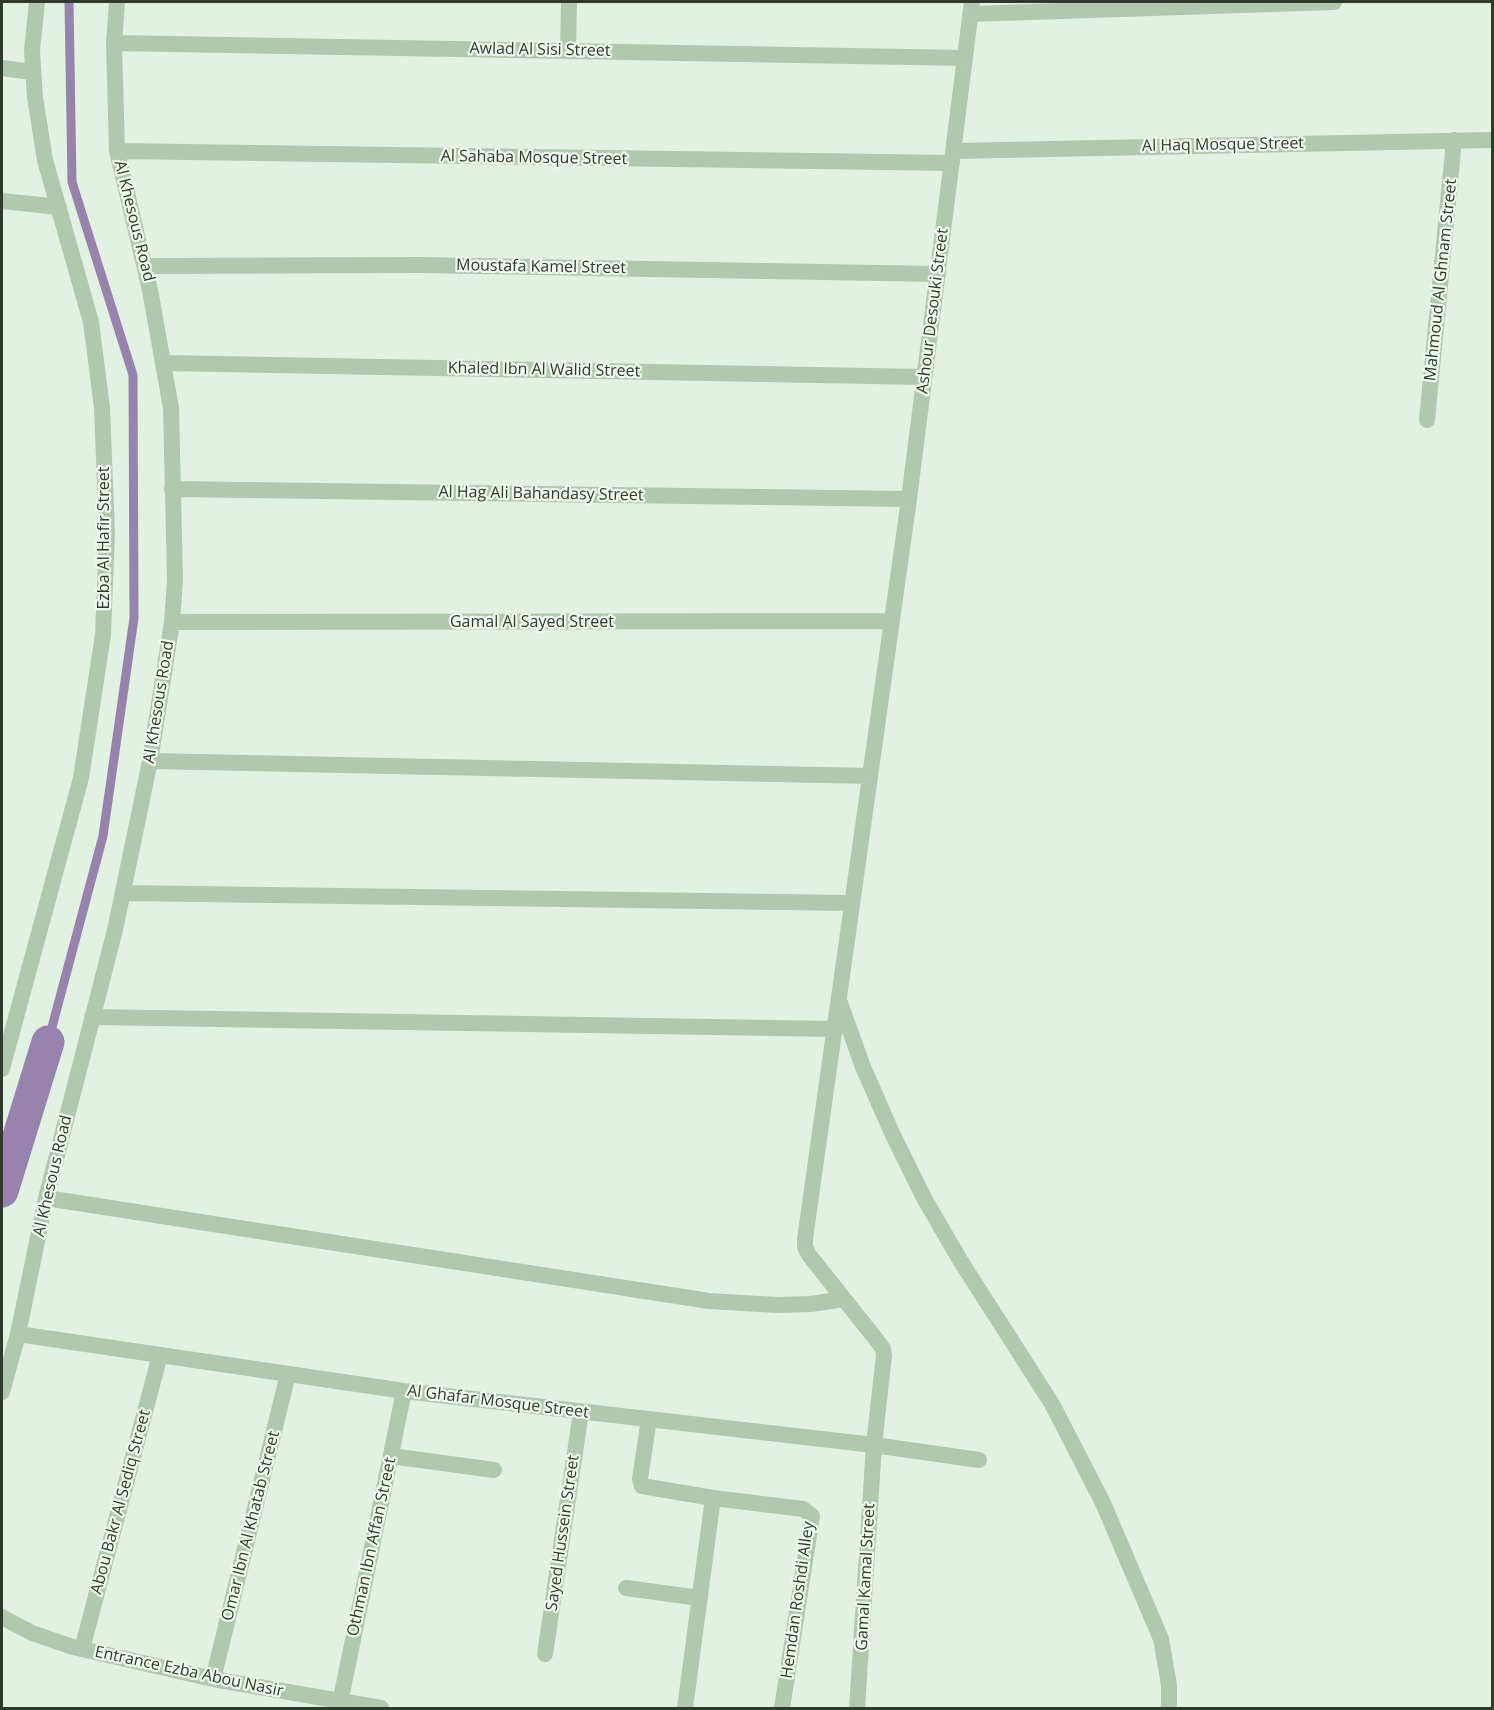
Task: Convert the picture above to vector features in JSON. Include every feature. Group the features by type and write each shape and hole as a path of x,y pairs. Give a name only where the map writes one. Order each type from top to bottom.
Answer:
{"street":[{"name":"Ezba Al Hafir Street","path":"2,1069 81,778 103,635 107,533 102,408 91,322 45,160 32,72 37,2"},
{"name":"Al Khesous Road","path":"2,1392 18,1334 46,1198 123,893 150,761 172,622 175,580 171,408 145,266 117,151 114,43 117,2"},
{"path":"568,51 569,2"},
{"path":"971,8 1334,2"},
{"name":"Ashour Desouki Street","path":"835,1029 909,499 971,8"},
{"name":"Awlad Al Sisi Street","path":"114,43 965,58"},
{"path":"2,68 32,72"},
{"name":"Mahmoud Al Ghnam Street","path":"1427,420 1455,140"},
{"name":"Al Haq Mosque Street","path":"953,157 1492,140"},
{"name":"Al Sahaba Mosque Street","path":"117,151 953,157"},
{"path":"2,201 59,207"},
{"name":"Moustafa Kamel Street","path":"145,266 418,265 938,274"},
{"name":"Khaled Ibn Al Walid Street","path":"164,363 924,377"},
{"name":"Al Hag Ali Bahandasy Street","path":"172,489 909,499"},
{"name":"Gamal Al Sayed Street","path":"172,622 892,621"},
{"path":"150,761 870,776"},
{"path":"123,893 852,903"},
{"path":"838,999 887,1124 924,1198 960,1260 1052,1404 1103,1503 1161,1639 1169,1685 1169,1708"},
{"path":"92,1017 835,1029"},
{"name":"Gamal Kamal Street","path":"835,1029 805,1247 883,1349 884,1355 874,1445 857,1708"},
{"path":"46,1198 709,1301 776,1305 811,1304 844,1299"},
{"name":"Al Ghafar Mosque Street","path":"18,1334 404,1391 874,1445 979,1460"},
{"name":"Abou Bakr Al Sediq Street","path":"82,1649 160,1355"},
{"name":"Omar Ibn Al Khatab Street","path":"213,1679 288,1374"},
{"name":"Othman Ibn Affan Street","path":"340,1703 404,1391"},
{"name":"Sayed Hussein Street","path":"545,1654 581,1412"},
{"name":"Hemdan Roshdi Alley","path":"649,1419 640,1479 642,1486 713,1498 803,1509 812,1516 782,1708"},
{"path":"391,1456 494,1470"},
{"path":"685,1708 713,1498"},
{"path":"626,1588 700,1598"},
{"name":"Entrance Ezba Abou Nasir","path":"2,1617 32,1633 82,1649 213,1679 340,1703 381,1708"}],"waterway":[{"path":"48,1042 103,836 134,618 133,375 72,182 69,2"},
{"path":"2,1191 48,1042"}]}
